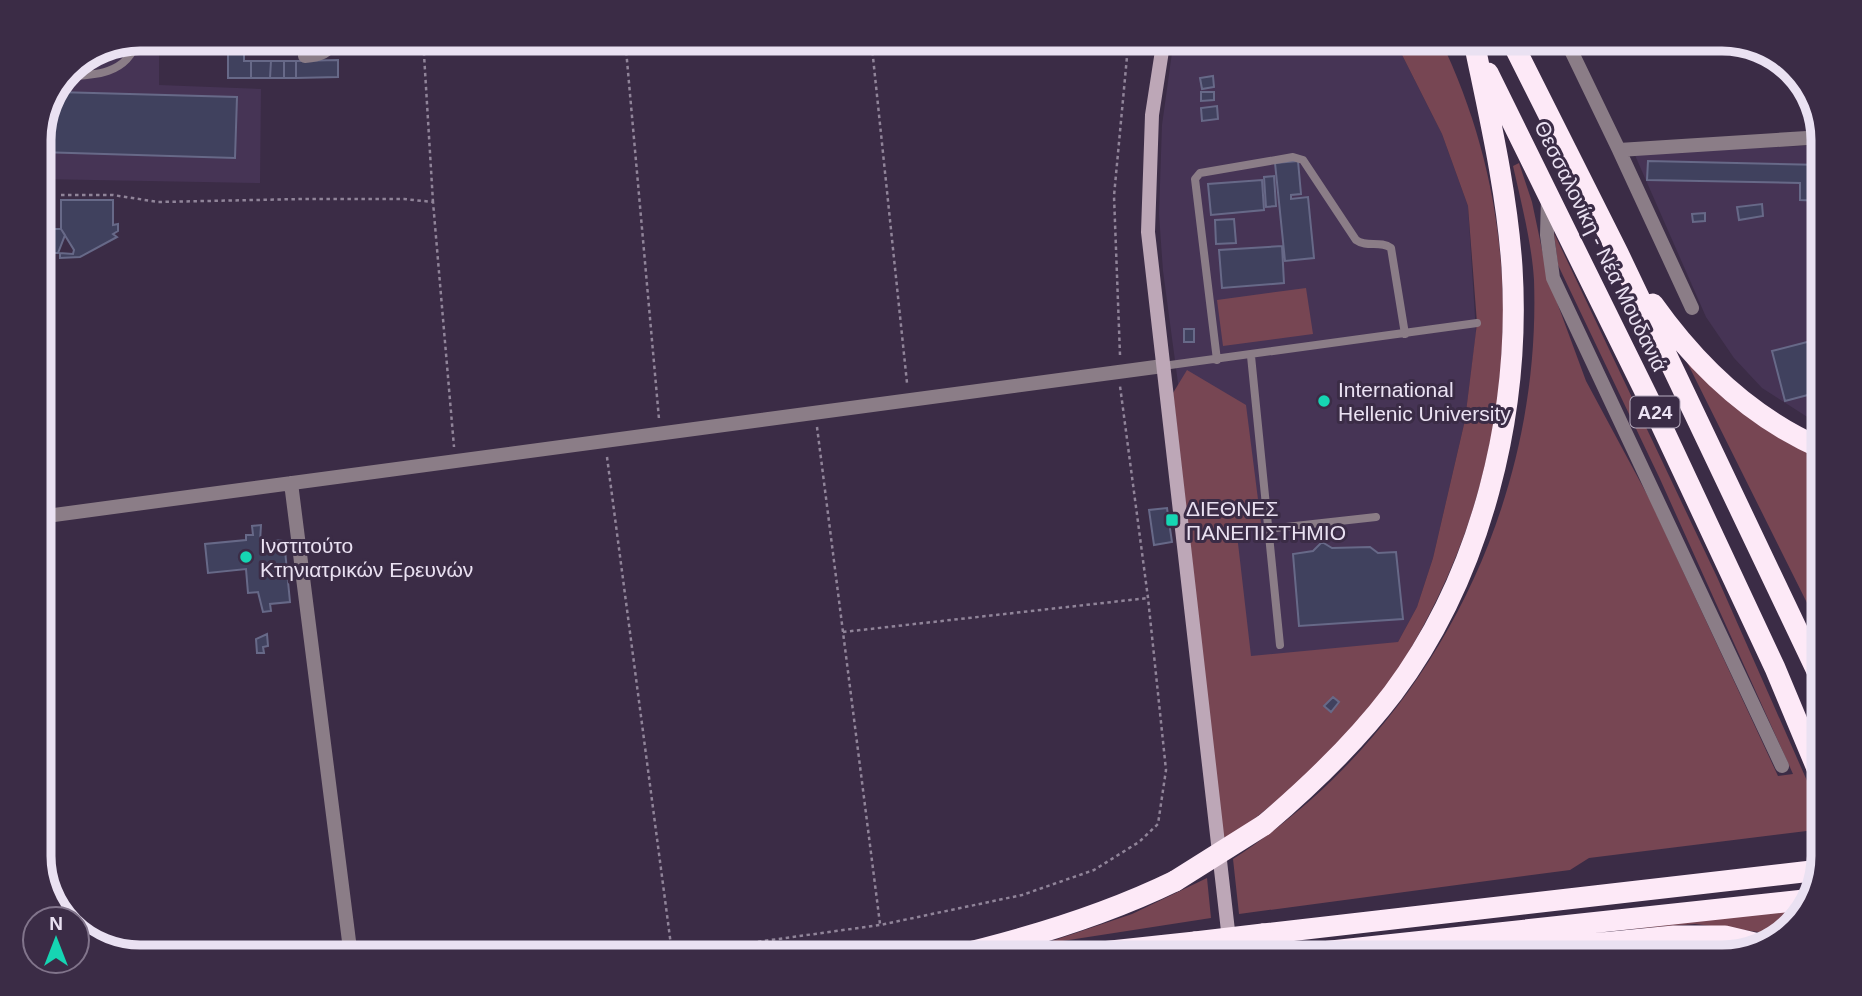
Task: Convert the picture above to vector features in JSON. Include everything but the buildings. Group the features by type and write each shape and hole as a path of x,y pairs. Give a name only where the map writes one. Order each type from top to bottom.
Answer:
{"highway":[{"path":"993,945 1076,922 1137,900 1175,881 1264,825 1313,783 1393,692 1419,654 1448,598 1486,498 1500,443 1509,384 1512,266 1493,132 1475,51"},
{"name":"Θεσσαλονίκη - Νέα Μουδανιά","path":"1477,51 1723,556 1811,754"},
{"name":"Θεσσαλονίκη - Νέα Μουδανιά","path":"1517,51 1618,253 1811,657"},
{"path":"1618,253 1676,336 1732,393 1770,421 1811,443"},
{"path":"1167,945 1809,871"},
{"path":"1388,945 1798,901"},
{"path":"1582,945 1674,936 1725,936 1747,941"}],"street":[{"path":"305,56 326,51"},
{"path":"1162,51 1152,115 1148,232 1230,945"},
{"path":"1571,51 1692,308"},
{"path":"1619,150 1811,138"},
{"path":"1549,194 1547,235 1553,278 1782,766"},
{"path":"51,515 1163,366"},
{"path":"291,483 349,945"}],"lane":[{"path":"78,76 93,76 111,70 126,62 131,52"},
{"path":"1217,360 1195,179 1204,172 1293,157 1303,160 1356,240 1365,245 1385,244 1391,248 1405,334"},
{"path":"1163,366 1477,323"},
{"path":"1251,356 1280,645"},
{"path":"1268,529 1376,517"}],"path":[{"path":"424,51 433,202 455,461"},
{"path":"626,51 660,432"},
{"path":"872,51 909,400"},
{"path":"737,945 880,925 962,909 1061,883 1094,870 1116,857 1139,842 1158,824 1166,771 1120,371 1114,196 1128,51"},
{"path":"61,195 113,195 158,202 404,199 433,202"},
{"path":"815,414 880,925"},
{"path":"604,440 671,945"},
{"path":"843,632 1148,598"}],"shaded area":[{"path":"159,51 159,85 261,89 260,183 51,179 51,134 54,117 69,86 95,63 111,55"},
{"name":"International Hellenic University","path":"1172,51 1400,51 1442,134 1468,206 1476,333 1465,420 1433,558 1417,607 1398,642 1253,791 1178,383 1163,271 1159,214 1162,125"},
{"path":"1400,51 1445,51 1468,107 1488,176 1500,248 1503,319 1498,391 1486,462 1465,532 1437,599 1413,645 1364,716 1315,767 1224,843 1173,393 1187,370 1246,405 1261,523 1236,526 1251,656 1398,642 1417,607 1433,558 1465,420 1477,323 1468,206 1442,134"},
{"path":"1811,146 1811,419 1762,388 1734,358 1706,317 1634,153"},
{"path":"1519,163 1532,202 1548,278 1586,381 1650,500 1778,776 1793,774 1660,479 1558,265 1554,233 1717,577 1811,790 1811,830 1589,858 1570,870 1239,914 1233,859 1302,808 1363,748 1415,682 1459,609 1493,532 1517,450 1531,366 1533,266 1513,166"},
{"path":"1306,288 1313,334 1223,346 1217,300"},
{"path":"1677,342 1742,411 1778,437 1811,454 1811,611"},
{"path":"1207,878 1211,918 1043,944 1132,914"},
{"path":"1795,907 1781,923 1765,934 1695,924 1473,942"}],"place":[{"name":"International Hellenic University","path":"1324,401"},
{"name":"ΔΙΕΘΝΕΣ ΠΑΝΕΠΙΣΤΗΜΙΟ","path":"1172,520"},
{"name":"Ινστιτούτο Κτηνιατρικών Ερευνών","path":"246,557"}]}
